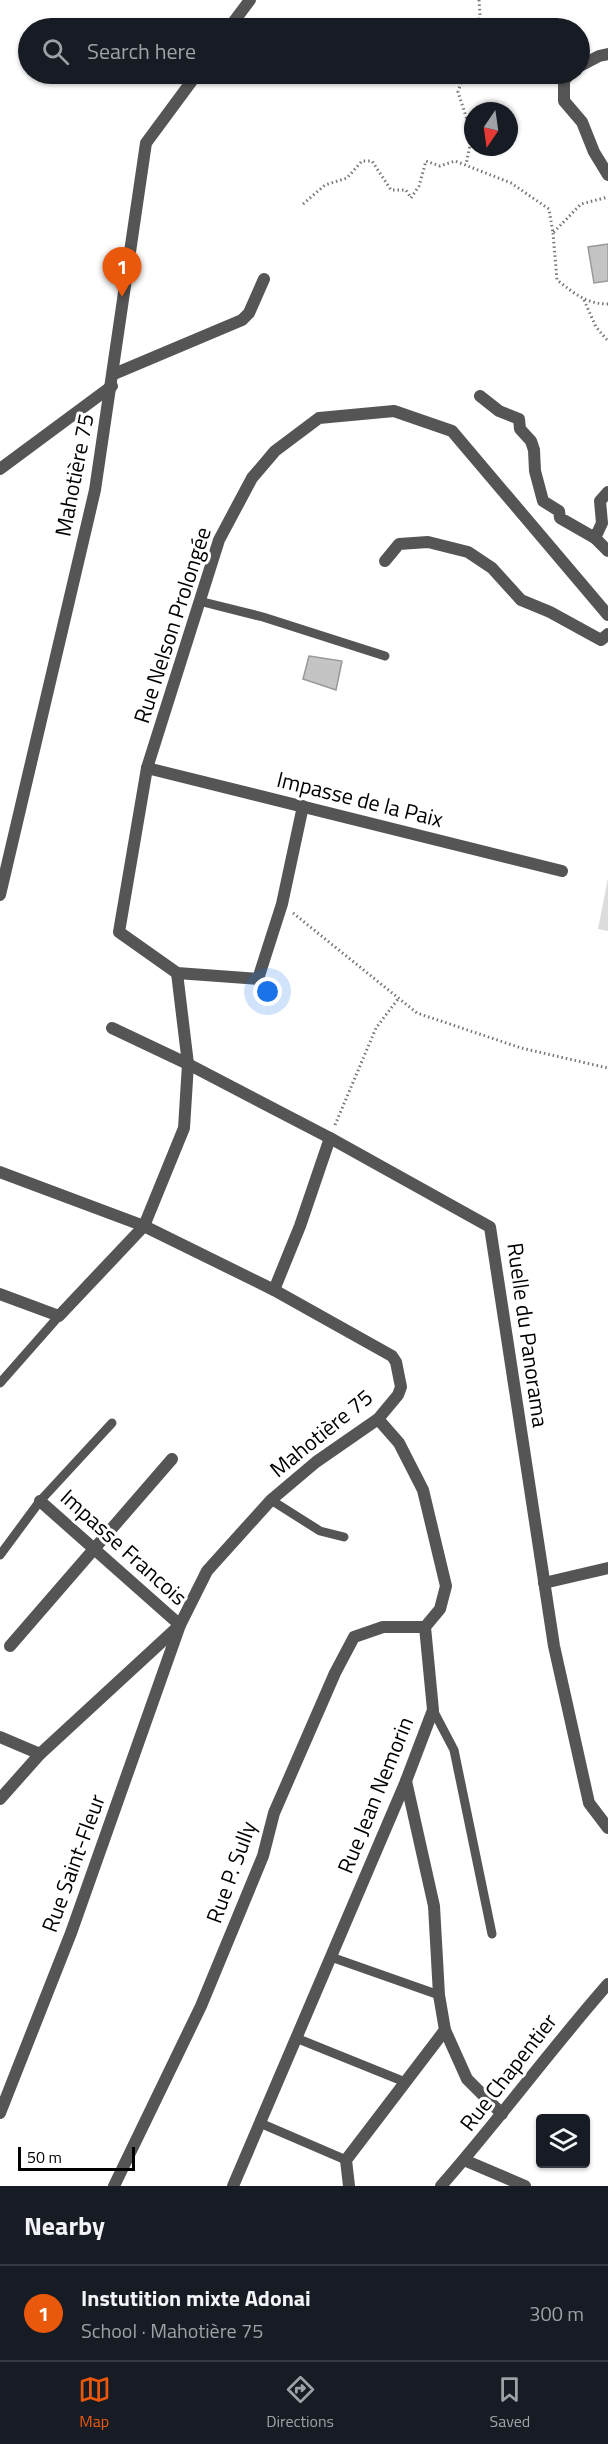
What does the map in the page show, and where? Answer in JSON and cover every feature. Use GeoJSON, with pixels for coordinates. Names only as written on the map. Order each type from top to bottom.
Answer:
{"type":"FeatureCollection","features":[{"type":"Feature","properties":{"kind":"street"},"geometry":{"type":"LineString","coordinates":[[237,18],[250,0]]}},
{"type":"Feature","properties":{"kind":"street"},"geometry":{"type":"LineString","coordinates":[[590,60],[608,54]]}},
{"type":"Feature","properties":{"kind":"street","name":"Mahotière 75"},"geometry":{"type":"LineString","coordinates":[[0,895],[95,490],[113,380],[146,143],[190,84]]}},
{"type":"Feature","properties":{"kind":"street"},"geometry":{"type":"LineString","coordinates":[[564,84],[564,101],[582,122],[594,152],[608,175]]}},
{"type":"Feature","properties":{"kind":"street"},"geometry":{"type":"LineString","coordinates":[[0,469],[113,380],[242,320],[249,313],[264,279]]}},
{"type":"Feature","properties":{"kind":"street"},"geometry":{"type":"LineString","coordinates":[[480,396],[499,411],[519,419],[520,429],[531,441],[534,450],[535,471],[543,501],[559,511],[560,518],[595,538],[608,551]]}},
{"type":"Feature","properties":{"kind":"street","name":"Rue Nelson Prolongée"},"geometry":{"type":"LineString","coordinates":[[177,974],[119,932],[147,768],[219,540],[252,478],[275,451],[319,418],[394,411],[452,431],[608,615]]}},
{"type":"Feature","properties":{"kind":"street"},"geometry":{"type":"LineString","coordinates":[[595,538],[602,523],[600,501],[608,492]]}},
{"type":"Feature","properties":{"kind":"street"},"geometry":{"type":"LineString","coordinates":[[386,561],[399,544],[428,542],[468,552],[492,568],[521,600],[550,612],[601,640],[608,634]]}},
{"type":"Feature","properties":{"kind":"street","name":"Impasse de la Paix"},"geometry":{"type":"LineString","coordinates":[[147,768],[562,871]]}},
{"type":"Feature","properties":{"kind":"street"},"geometry":{"type":"LineString","coordinates":[[0,1294],[59,1316],[144,1226],[184,1128],[188,1064],[177,974],[258,979],[282,904],[303,806]]}},
{"type":"Feature","properties":{"kind":"street","name":"Ruelle du Panorama"},"geometry":{"type":"LineString","coordinates":[[112,1028],[330,1137],[490,1227],[554,1646],[589,1803],[608,1828]]}},
{"type":"Feature","properties":{"kind":"street"},"geometry":{"type":"LineString","coordinates":[[274,1290],[300,1226],[330,1137]]}},
{"type":"Feature","properties":{"kind":"street","name":"Mahotière 75"},"geometry":{"type":"LineString","coordinates":[[0,1172],[144,1226],[274,1290],[392,1356],[396,1362],[401,1387],[398,1395],[378,1419],[316,1462],[271,1500],[207,1571],[180,1625],[40,1754],[0,1799]]}},
{"type":"Feature","properties":{"kind":"street"},"geometry":{"type":"LineString","coordinates":[[378,1419],[399,1443],[423,1490],[446,1586],[440,1609],[425,1627]]}},
{"type":"Feature","properties":{"kind":"street"},"geometry":{"type":"LineString","coordinates":[[10,1646],[171,1459]]}},
{"type":"Feature","properties":{"kind":"street","name":"Impasse Francois"},"geometry":{"type":"LineString","coordinates":[[40,1501],[180,1625]]}},
{"type":"Feature","properties":{"kind":"street"},"geometry":{"type":"LineString","coordinates":[[544,1583],[608,1568]]}},
{"type":"Feature","properties":{"kind":"street","name":"Rue Saint-Fleur"},"geometry":{"type":"LineString","coordinates":[[0,2113],[71,1933],[180,1625]]}},
{"type":"Feature","properties":{"kind":"street","name":"Rue P. Sully"},"geometry":{"type":"LineString","coordinates":[[114,2186],[201,2006],[263,1856],[274,1813],[335,1673],[354,1637],[383,1627],[425,1627]]}},
{"type":"Feature","properties":{"kind":"street","name":"Rue Jean Nemorin"},"geometry":{"type":"LineString","coordinates":[[233,2186],[406,1781],[433,1710],[425,1627]]}},
{"type":"Feature","properties":{"kind":"street"},"geometry":{"type":"LineString","coordinates":[[0,1737],[40,1754]]}},
{"type":"Feature","properties":{"kind":"street"},"geometry":{"type":"LineString","coordinates":[[406,1781],[435,1906],[439,1995],[445,2030],[467,2079],[502,2114]]}},
{"type":"Feature","properties":{"kind":"street","name":"Rue Chapentier"},"geometry":{"type":"LineString","coordinates":[[441,2186],[502,2114],[554,2045],[608,1984]]}},
{"type":"Feature","properties":{"kind":"street"},"geometry":{"type":"LineString","coordinates":[[349,2186],[346,2160],[445,2030]]}},
{"type":"Feature","properties":{"kind":"street"},"geometry":{"type":"LineString","coordinates":[[464,2160],[525,2186]]}},
{"type":"Feature","properties":{"kind":"lane"},"geometry":{"type":"LineString","coordinates":[[199,601],[263,617],[385,656]]}},
{"type":"Feature","properties":{"kind":"lane"},"geometry":{"type":"LineString","coordinates":[[0,1383],[59,1316]]}},
{"type":"Feature","properties":{"kind":"lane"},"geometry":{"type":"LineString","coordinates":[[0,1555],[40,1501],[112,1423]]}},
{"type":"Feature","properties":{"kind":"lane"},"geometry":{"type":"LineString","coordinates":[[271,1500],[320,1531],[344,1537]]}},
{"type":"Feature","properties":{"kind":"lane"},"geometry":{"type":"LineString","coordinates":[[433,1710],[454,1750],[492,1934]]}},
{"type":"Feature","properties":{"kind":"lane"},"geometry":{"type":"LineString","coordinates":[[331,1957],[439,1995]]}},
{"type":"Feature","properties":{"kind":"lane"},"geometry":{"type":"LineString","coordinates":[[296,2038],[405,2082]]}},
{"type":"Feature","properties":{"kind":"lane"},"geometry":{"type":"LineString","coordinates":[[260,2123],[346,2160]]}},
{"type":"Feature","properties":{"kind":"path"},"geometry":{"type":"LineString","coordinates":[[479,0],[479,18]]}},
{"type":"Feature","properties":{"kind":"path"},"geometry":{"type":"LineString","coordinates":[[461,84],[458,93],[472,135],[466,165]]}},
{"type":"Feature","properties":{"kind":"path"},"geometry":{"type":"LineString","coordinates":[[303,204],[325,185],[347,178],[362,161],[372,161],[391,190],[406,190],[411,198],[419,186],[426,161],[440,166],[455,161],[511,183],[549,209],[557,280],[584,300],[596,304],[608,304]]}},
{"type":"Feature","properties":{"kind":"path"},"geometry":{"type":"LineString","coordinates":[[553,233],[581,204],[608,197]]}},
{"type":"Feature","properties":{"kind":"path"},"geometry":{"type":"LineString","coordinates":[[584,300],[596,327],[608,341]]}},
{"type":"Feature","properties":{"kind":"path"},"geometry":{"type":"LineString","coordinates":[[282,904],[417,1013],[521,1048],[608,1068]]}},
{"type":"Feature","properties":{"kind":"path"},"geometry":{"type":"LineString","coordinates":[[330,1137],[376,1028],[398,999]]}},
{"type":"Feature","properties":{"kind":"shaded area"},"geometry":{"type":"Polygon","coordinates":[[[608,878],[608,931],[598,929],[608,878]]]}},
{"type":"Feature","properties":{"kind":"building"},"geometry":{"type":"Polygon","coordinates":[[[608,244],[608,281],[594,283],[588,247],[608,244]]]}},
{"type":"Feature","properties":{"kind":"building"},"geometry":{"type":"Polygon","coordinates":[[[309,656],[342,661],[336,690],[303,679],[309,656]]]}},
{"type":"Feature","properties":{"kind":"place","name":"Instutition mixte Adonai"},"geometry":{"type":"Point","coordinates":[122,297]}}]}
